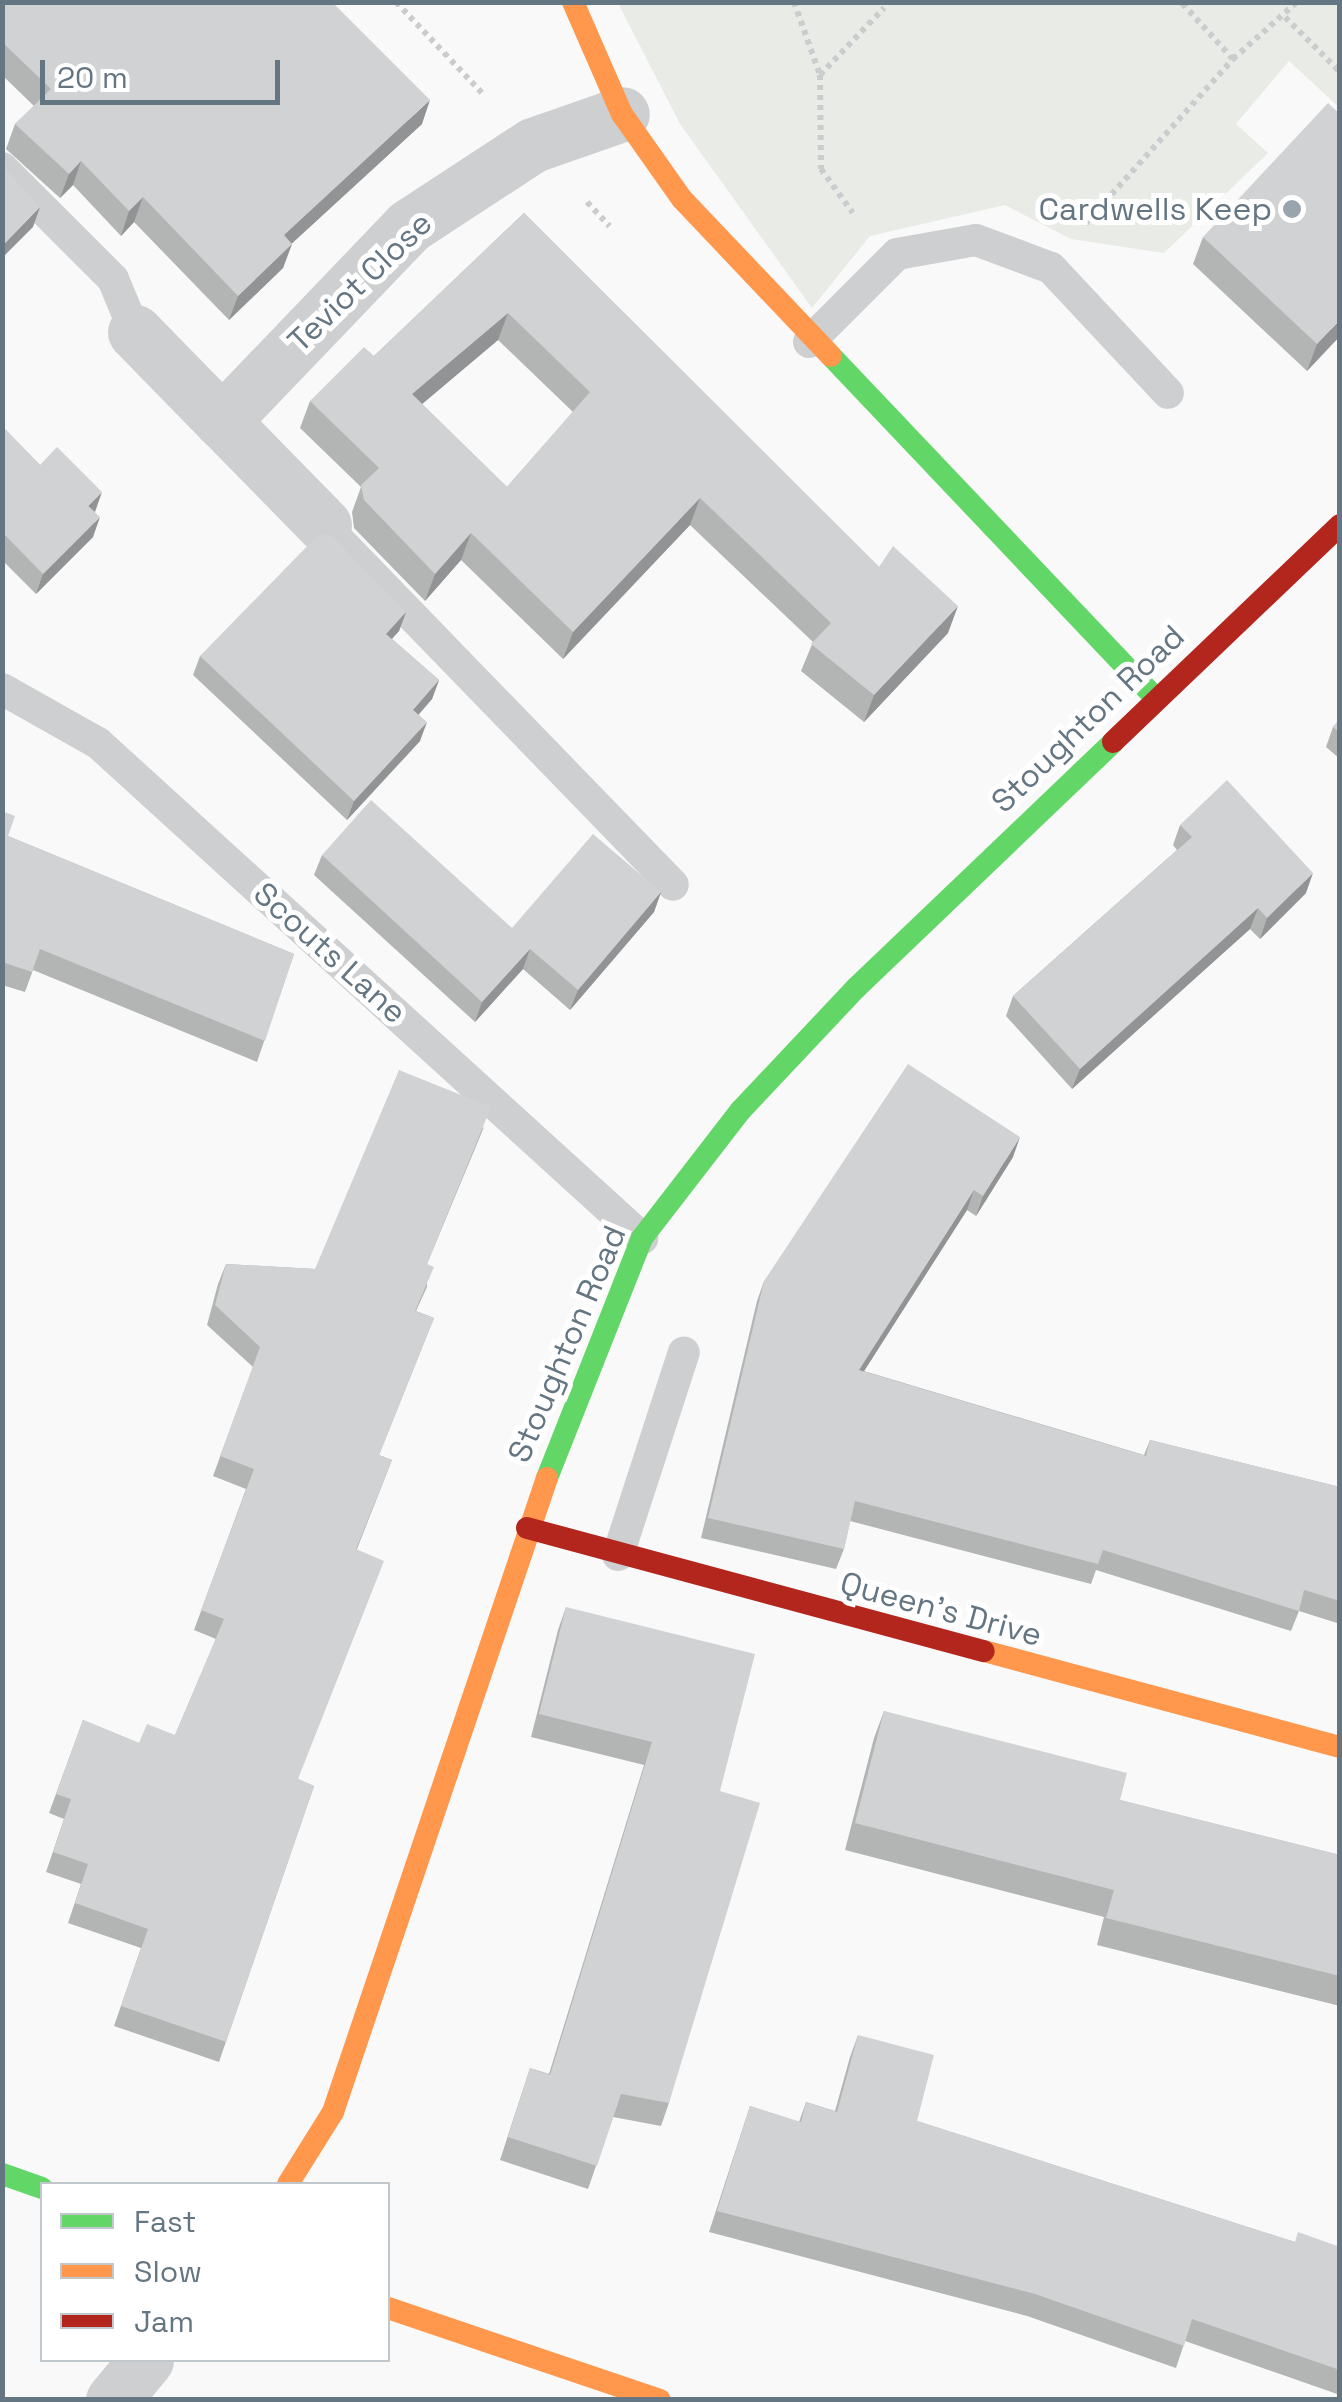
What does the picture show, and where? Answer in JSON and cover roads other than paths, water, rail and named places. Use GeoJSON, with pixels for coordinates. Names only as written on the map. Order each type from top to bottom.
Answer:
{"type":"FeatureCollection","features":[{"type":"Feature","properties":{"kind":"street"},"geometry":{"type":"LineString","coordinates":[[573,2],[622,114],[682,199],[810,342],[1156,699]]}},
{"type":"Feature","properties":{"kind":"street","name":"Teviot Close"},"geometry":{"type":"LineString","coordinates":[[222,421],[409,226],[533,146],[622,114]]}},
{"type":"Feature","properties":{"kind":"street"},"geometry":{"type":"LineString","coordinates":[[135,332],[324,525]]}},
{"type":"Feature","properties":{"kind":"street","name":"Stoughton Road"},"geometry":{"type":"LineString","coordinates":[[289,2182],[333,2112],[528,1528],[642,1238],[741,1110],[856,988],[1340,524]]}},
{"type":"Feature","properties":{"kind":"street","name":"Queen's Drive"},"geometry":{"type":"LineString","coordinates":[[528,1528],[1340,1747]]}},
{"type":"Feature","properties":{"kind":"street"},"geometry":{"type":"LineString","coordinates":[[2,2174],[40,2187]]}},
{"type":"Feature","properties":{"kind":"street"},"geometry":{"type":"LineString","coordinates":[[390,2309],[660,2400]]}},
{"type":"Feature","properties":{"kind":"street"},"geometry":{"type":"LineString","coordinates":[[114,2400],[144,2362]]}},
{"type":"Feature","properties":{"kind":"lane"},"geometry":{"type":"LineString","coordinates":[[2,168],[113,279],[135,332]]}},
{"type":"Feature","properties":{"kind":"lane"},"geometry":{"type":"LineString","coordinates":[[810,342],[898,254],[976,240],[1051,268],[1168,393]]}},
{"type":"Feature","properties":{"kind":"lane"},"geometry":{"type":"LineString","coordinates":[[324,525],[673,885]]}},
{"type":"Feature","properties":{"kind":"lane","name":"Scouts Lane"},"geometry":{"type":"LineString","coordinates":[[2,689],[98,743],[642,1238]]}},
{"type":"Feature","properties":{"kind":"lane"},"geometry":{"type":"LineString","coordinates":[[618,1555],[684,1352]]}},
{"type":"Feature","properties":{"kind":"place","name":"Cardwells Keep"},"geometry":{"type":"Point","coordinates":[1292,209]}}]}
